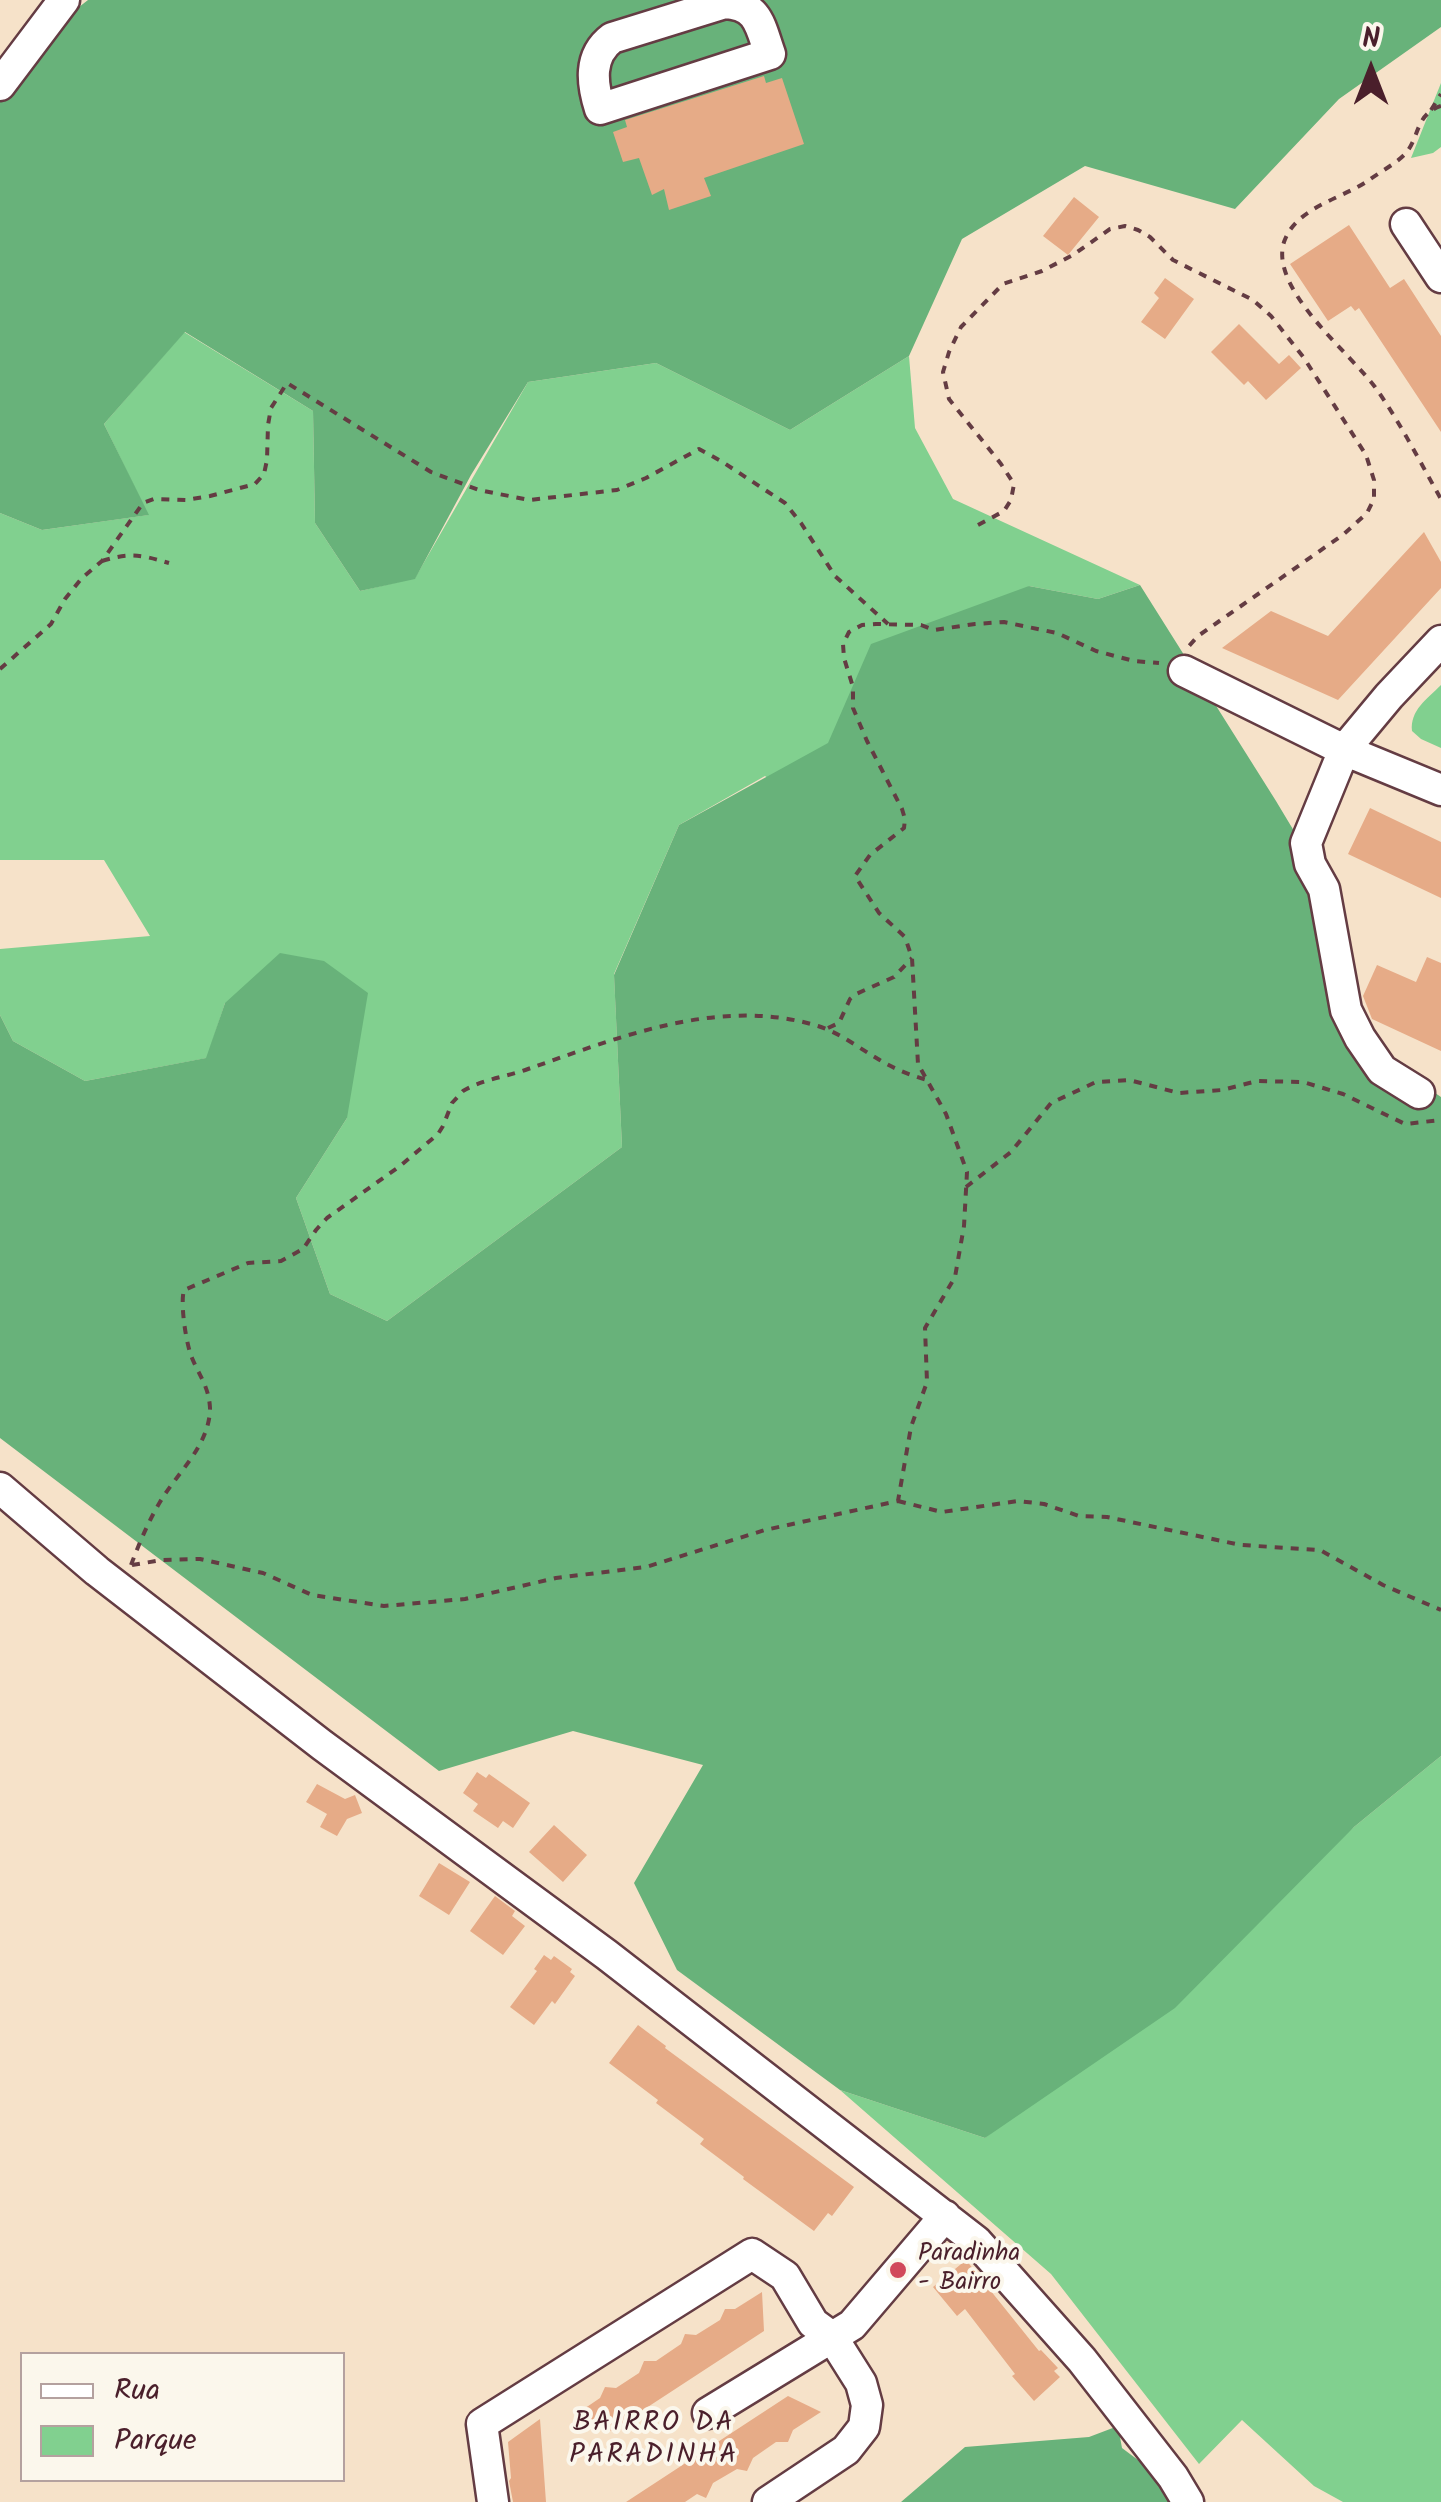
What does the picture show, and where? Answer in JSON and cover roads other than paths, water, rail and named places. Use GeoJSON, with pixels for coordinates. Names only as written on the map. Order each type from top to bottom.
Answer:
{"type":"FeatureCollection","features":[{"type":"Feature","properties":{"kind":"street"},"geometry":{"type":"LineString","coordinates":[[0,86],[64,0]]}},
{"type":"Feature","properties":{"kind":"street"},"geometry":{"type":"LineString","coordinates":[[725,2],[744,5],[756,16],[770,54],[600,109],[594,91],[594,60],[604,44],[678,8],[725,2]]}},
{"type":"Feature","properties":{"kind":"street"},"geometry":{"type":"LineString","coordinates":[[1406,224],[1441,277]]}},
{"type":"Feature","properties":{"kind":"street"},"geometry":{"type":"LineString","coordinates":[[1419,1093],[1382,1070],[1346,1010],[1324,889],[1310,864],[1306,843],[1344,750],[1388,696],[1441,641]]}},
{"type":"Feature","properties":{"kind":"street"},"geometry":{"type":"LineString","coordinates":[[1181,666],[1344,750],[1441,790]]}},
{"type":"Feature","properties":{"kind":"street"},"geometry":{"type":"LineString","coordinates":[[0,1488],[98,1571],[307,1734],[607,1955],[976,2242],[1082,2360],[1188,2502]]}},
{"type":"Feature","properties":{"kind":"street"},"geometry":{"type":"LineString","coordinates":[[708,2413],[852,2325],[945,2216]]}},
{"type":"Feature","properties":{"kind":"street"},"geometry":{"type":"LineString","coordinates":[[494,2502],[482,2424],[752,2254],[785,2276],[813,2322],[832,2336],[861,2383],[866,2405],[864,2427],[846,2450],[768,2502]]}},
{"type":"Feature","properties":{"kind":"place","name":"Paradinha - Bairro"},"geometry":{"type":"Point","coordinates":[898,2270]}},
{"type":"Feature","properties":{"kind":"district","name":"BAIRRO DA PARADINHA"},"geometry":{"type":"Point","coordinates":[654,2441]}}]}
